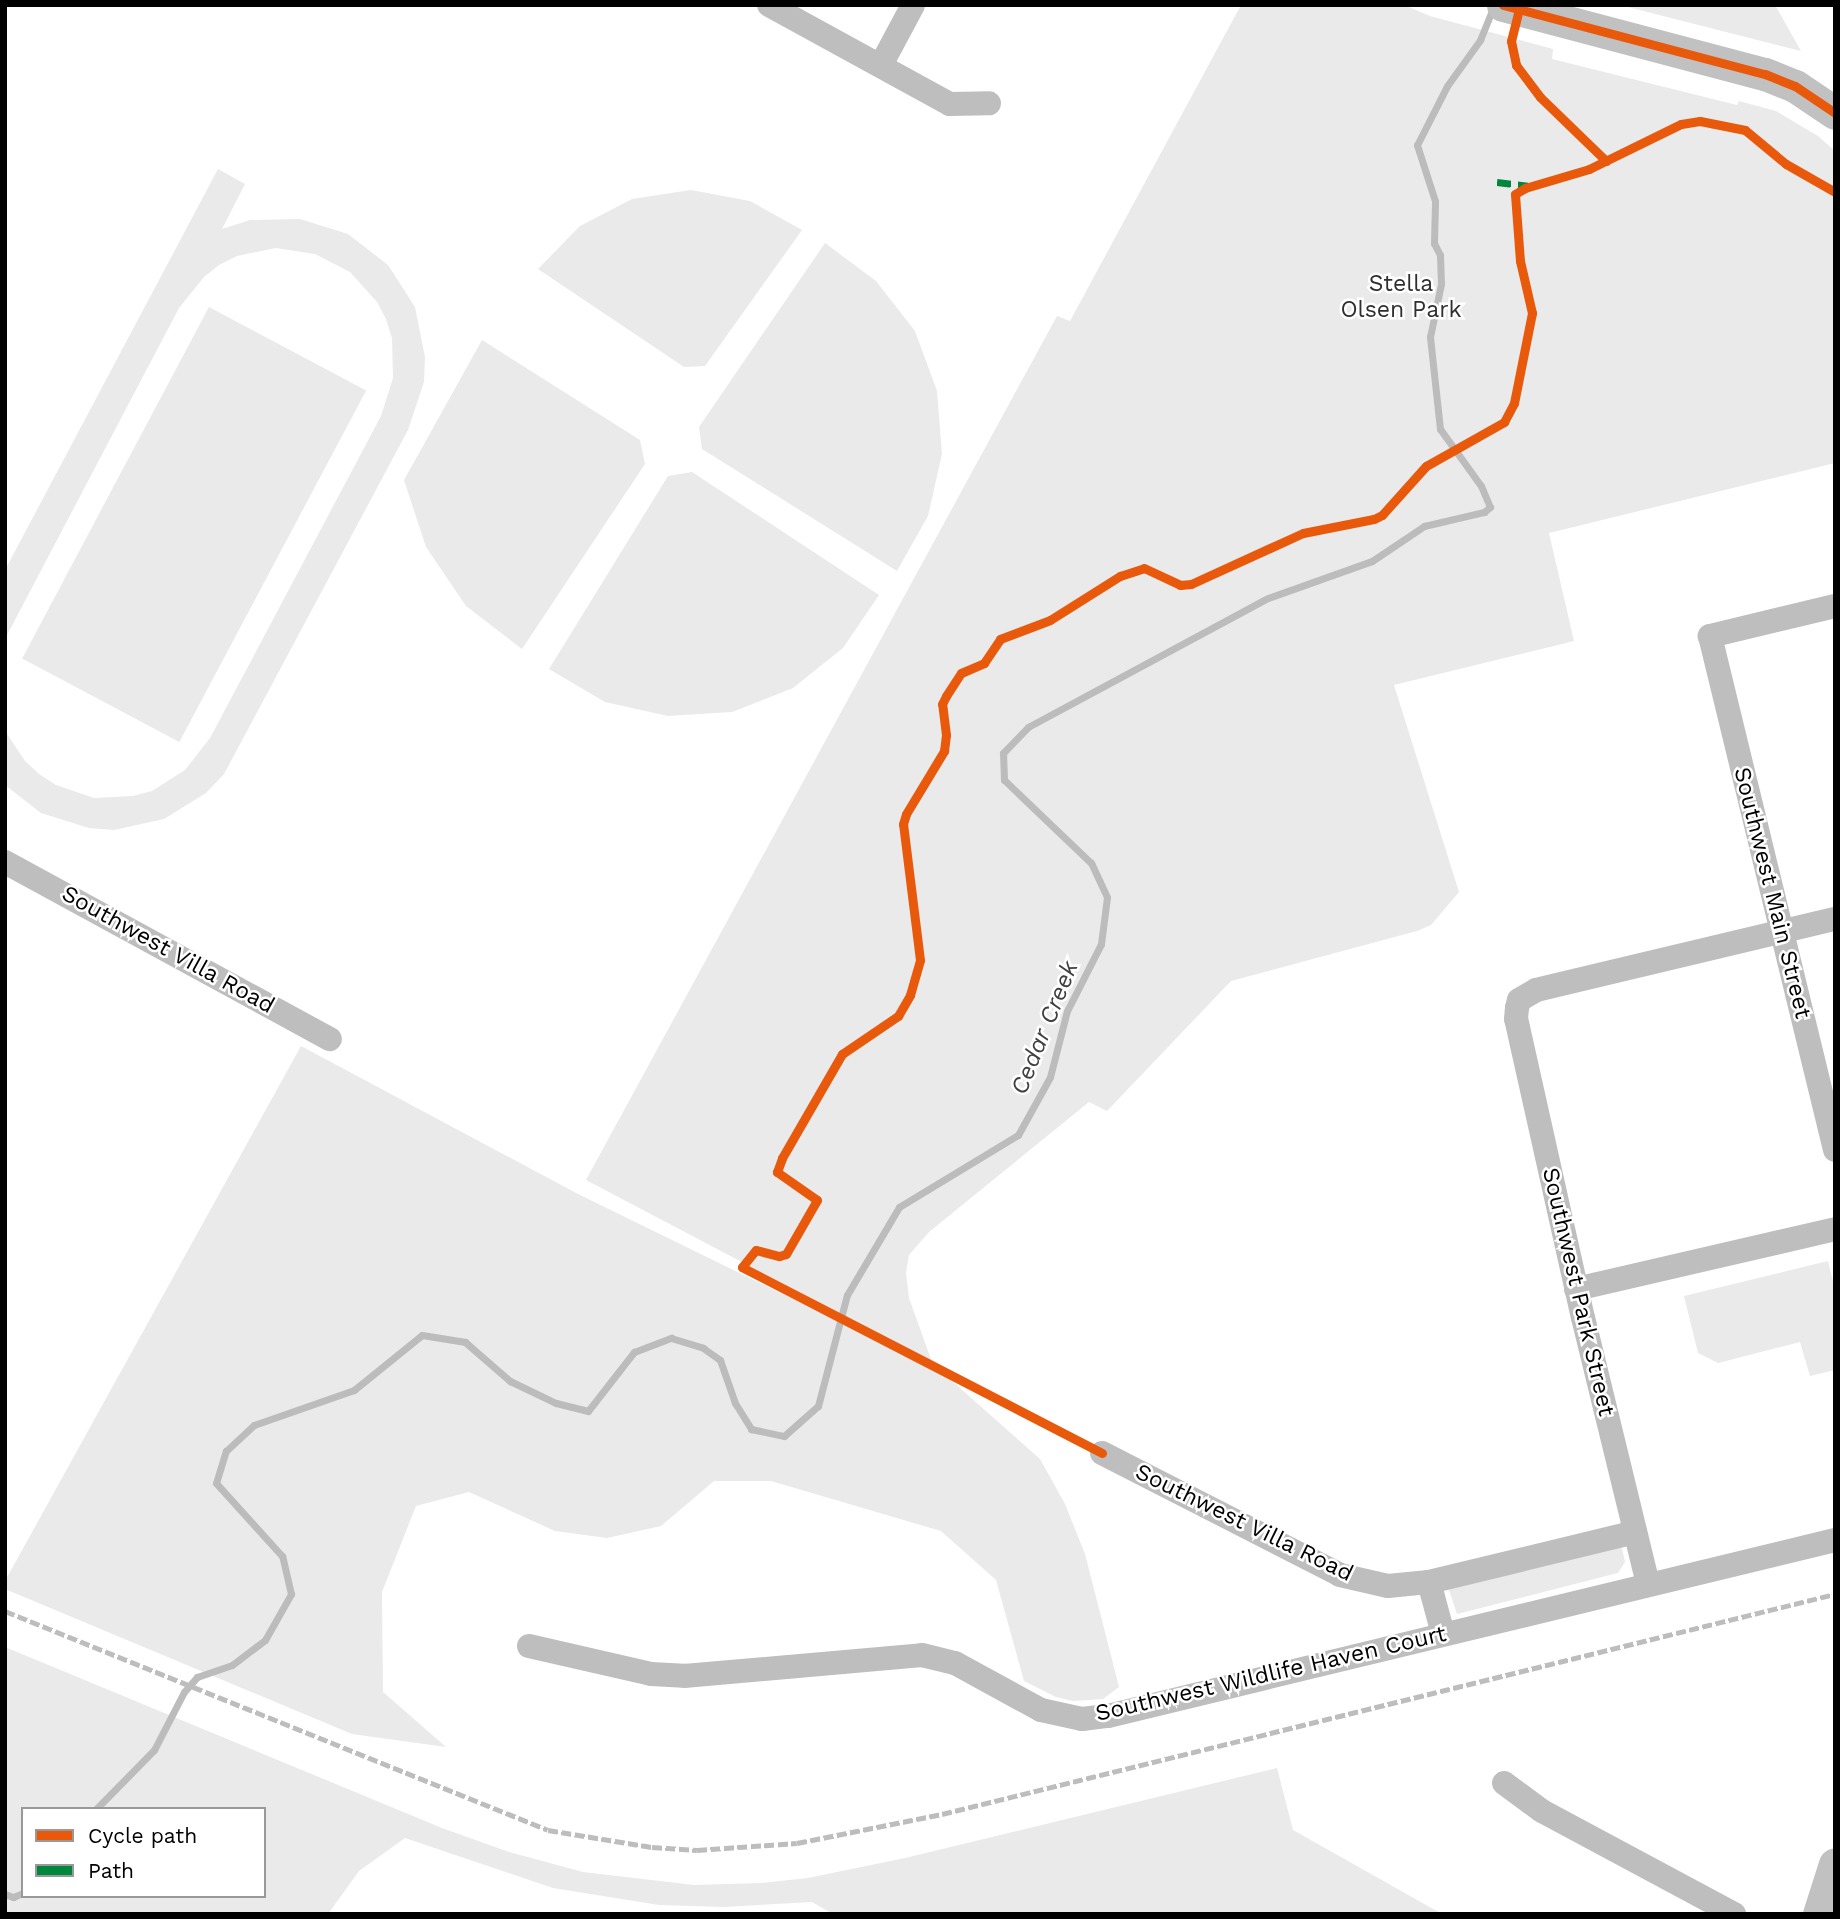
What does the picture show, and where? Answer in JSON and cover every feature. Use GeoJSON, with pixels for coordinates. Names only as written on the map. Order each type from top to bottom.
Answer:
{"type":"FeatureCollection","features":[{"type":"Feature","properties":{"kind":"main road"},"geometry":{"type":"LineString","coordinates":[[1503,5],[1765,74],[1795,86],[1835,113]]}},
{"type":"Feature","properties":{"kind":"main road"},"geometry":{"type":"LineString","coordinates":[[1819,1914],[1835,1864]]}},
{"type":"Feature","properties":{"kind":"street"},"geometry":{"type":"LineString","coordinates":[[769,5],[950,104],[989,103]]}},
{"type":"Feature","properties":{"kind":"street"},"geometry":{"type":"LineString","coordinates":[[881,65],[913,5]]}},
{"type":"Feature","properties":{"kind":"street","name":"Southwest Main Street"},"geometry":{"type":"LineString","coordinates":[[1835,606],[1710,636],[1835,1150]]}},
{"type":"Feature","properties":{"kind":"street","name":"Southwest Villa Road"},"geometry":{"type":"LineString","coordinates":[[5,862],[330,1039]]}},
{"type":"Feature","properties":{"kind":"street"},"geometry":{"type":"LineString","coordinates":[[1781,932],[1835,919]]}},
{"type":"Feature","properties":{"kind":"street","name":"Southwest Park Street"},"geometry":{"type":"LineString","coordinates":[[1648,1584],[1576,1289],[1517,1019],[1519,1000],[1536,990],[1781,932]]}},
{"type":"Feature","properties":{"kind":"street"},"geometry":{"type":"LineString","coordinates":[[1576,1289],[1835,1229]]}},
{"type":"Feature","properties":{"kind":"street","name":"Southwest Villa Road"},"geometry":{"type":"LineString","coordinates":[[1102,1453],[1349,1578],[1388,1586],[1430,1582],[1635,1532]]}},
{"type":"Feature","properties":{"kind":"street","name":"Southwest Wildlife Haven Court"},"geometry":{"type":"LineString","coordinates":[[529,1646],[651,1674],[684,1676],[922,1655],[955,1663],[1041,1710],[1082,1719],[1108,1716],[1835,1540]]}},
{"type":"Feature","properties":{"kind":"street"},"geometry":{"type":"LineString","coordinates":[[1430,1582],[1443,1634]]}},
{"type":"Feature","properties":{"kind":"street"},"geometry":{"type":"LineString","coordinates":[[1504,1783],[1542,1811],[1734,1914]]}},
{"type":"Feature","properties":{"kind":"green space","name":"Stella Olsen Park"},"geometry":{"type":"Polygon","coordinates":[[[1241,5],[1404,5],[1430,16],[1553,49],[1552,59],[1737,105],[1739,101],[1776,111],[1818,136],[1835,151],[1835,463],[1549,533],[1574,641],[1394,685],[1459,892],[1431,925],[1417,931],[1231,981],[1107,1111],[1089,1102],[929,1232],[909,1255],[906,1273],[909,1298],[932,1362],[586,1180],[1057,316],[1070,321],[1241,5]]]}},
{"type":"Feature","properties":{"kind":"green space"},"geometry":{"type":"Polygon","coordinates":[[[1620,5],[1775,5],[1801,51],[1620,5]]]}},
{"type":"Feature","properties":{"kind":"green space"},"geometry":{"type":"Polygon","coordinates":[[[218,169],[245,184],[222,229],[250,220],[300,219],[348,234],[388,265],[415,307],[425,357],[424,382],[408,430],[224,774],[206,793],[164,819],[114,830],[89,828],[41,813],[5,785],[5,731],[25,761],[39,774],[56,785],[94,798],[133,796],[152,791],[185,770],[210,738],[381,416],[393,378],[392,338],[386,319],[377,302],[350,272],[315,254],[276,248],[237,256],[219,265],[204,277],[179,308],[5,639],[5,570],[218,169]]]}},
{"type":"Feature","properties":{"kind":"green space"},"geometry":{"type":"Polygon","coordinates":[[[691,190],[750,201],[802,230],[705,366],[684,367],[538,269],[580,226],[632,199],[691,190]]]}},
{"type":"Feature","properties":{"kind":"green space"},"geometry":{"type":"Polygon","coordinates":[[[825,243],[876,281],[915,331],[937,391],[942,454],[928,516],[897,571],[702,449],[699,427],[825,243]]]}},
{"type":"Feature","properties":{"kind":"green space"},"geometry":{"type":"Polygon","coordinates":[[[209,307],[366,391],[179,742],[22,658],[209,307]]]}},
{"type":"Feature","properties":{"kind":"green space"},"geometry":{"type":"Polygon","coordinates":[[[482,340],[640,440],[645,464],[522,649],[466,606],[426,547],[404,480],[482,340]]]}},
{"type":"Feature","properties":{"kind":"green space"},"geometry":{"type":"Polygon","coordinates":[[[692,472],[879,595],[843,648],[793,688],[732,712],[668,716],[605,702],[549,669],[668,476],[692,472]]]}},
{"type":"Feature","properties":{"kind":"green space"},"geometry":{"type":"Polygon","coordinates":[[[301,1046],[578,1194],[942,1372],[1040,1459],[1065,1504],[1085,1554],[1119,1687],[1103,1699],[1073,1701],[1056,1697],[1024,1681],[996,1580],[941,1531],[771,1481],[714,1481],[661,1526],[607,1538],[555,1531],[469,1492],[416,1506],[382,1592],[383,1692],[446,1747],[352,1734],[5,1589],[5,1581],[301,1046]]]}},
{"type":"Feature","properties":{"kind":"green space"},"geometry":{"type":"Polygon","coordinates":[[[1828,1261],[1835,1290],[1835,1370],[1810,1376],[1800,1342],[1718,1363],[1698,1353],[1684,1296],[1828,1261]]]}},
{"type":"Feature","properties":{"kind":"green space"},"geometry":{"type":"Polygon","coordinates":[[[1616,1545],[1622,1548],[1625,1562],[1618,1573],[1457,1614],[1447,1584],[1616,1545]]]}},
{"type":"Feature","properties":{"kind":"green space"},"geometry":{"type":"Polygon","coordinates":[[[5,1647],[442,1828],[509,1852],[583,1872],[694,1885],[761,1883],[808,1878],[905,1858],[1277,1768],[1293,1830],[1442,1914],[833,1914],[812,1902],[724,1907],[659,1905],[553,1888],[405,1838],[359,1871],[328,1914],[5,1914],[5,1647]]]}},
{"type":"Feature","properties":{"kind":"waterway","name":"Cedar Creek"},"geometry":{"type":"LineString","coordinates":[[98,1807],[154,1750],[184,1692],[197,1677],[232,1665],[265,1640],[291,1594],[282,1556],[216,1483],[226,1451],[254,1425],[354,1390],[422,1335],[465,1342],[510,1381],[556,1403],[588,1411],[634,1352],[671,1338],[703,1348],[720,1360],[735,1403],[751,1429],[784,1436],[818,1406],[847,1295],[899,1207],[1018,1135],[1050,1077],[1067,1011],[1101,944],[1107,897],[1091,863],[1004,780],[1003,753],[1028,727],[1268,598],[1372,561],[1424,526],[1484,512],[1490,507],[1481,486],[1440,429],[1430,337],[1441,284],[1440,255],[1434,243],[1435,201],[1417,145],[1447,86],[1480,40],[1494,6]]}},
{"type":"Feature","properties":{"kind":"waterway","name":"Cedar Creek"},"geometry":{"type":"LineString","coordinates":[[5,1894],[13,1897],[21,1894]]}},
{"type":"Feature","properties":{"kind":"railway"},"geometry":{"type":"LineString","coordinates":[[5,1611],[548,1830],[652,1847],[697,1850],[797,1843],[942,1814],[1835,1594]]}},
{"type":"Feature","properties":{"kind":"marked path"},"geometry":{"type":"LineString","coordinates":[[1497,182],[1528,186]]}},
{"type":"Feature","properties":{"kind":"cycle path"},"geometry":{"type":"LineString","coordinates":[[1503,5],[1765,74],[1795,86],[1835,113]]}},
{"type":"Feature","properties":{"kind":"cycle path"},"geometry":{"type":"LineString","coordinates":[[1520,5],[1511,41],[1516,65],[1540,97],[1606,161]]}},
{"type":"Feature","properties":{"kind":"cycle path"},"geometry":{"type":"LineString","coordinates":[[1102,1453],[742,1267],[756,1250],[779,1256],[786,1254],[817,1200],[777,1172],[782,1158],[842,1054],[898,1016],[910,995],[920,960],[903,824],[906,814],[944,751],[946,735],[942,704],[946,696],[961,673],[984,663],[1000,639],[1050,620],[1120,576],[1144,568],[1180,585],[1191,584],[1303,533],[1374,519],[1382,515],[1426,466],[1504,422],[1514,403],[1532,313],[1520,261],[1515,194],[1525,188],[1589,169],[1681,124],[1700,121],[1745,130],[1786,164],[1835,192]]}}]}
